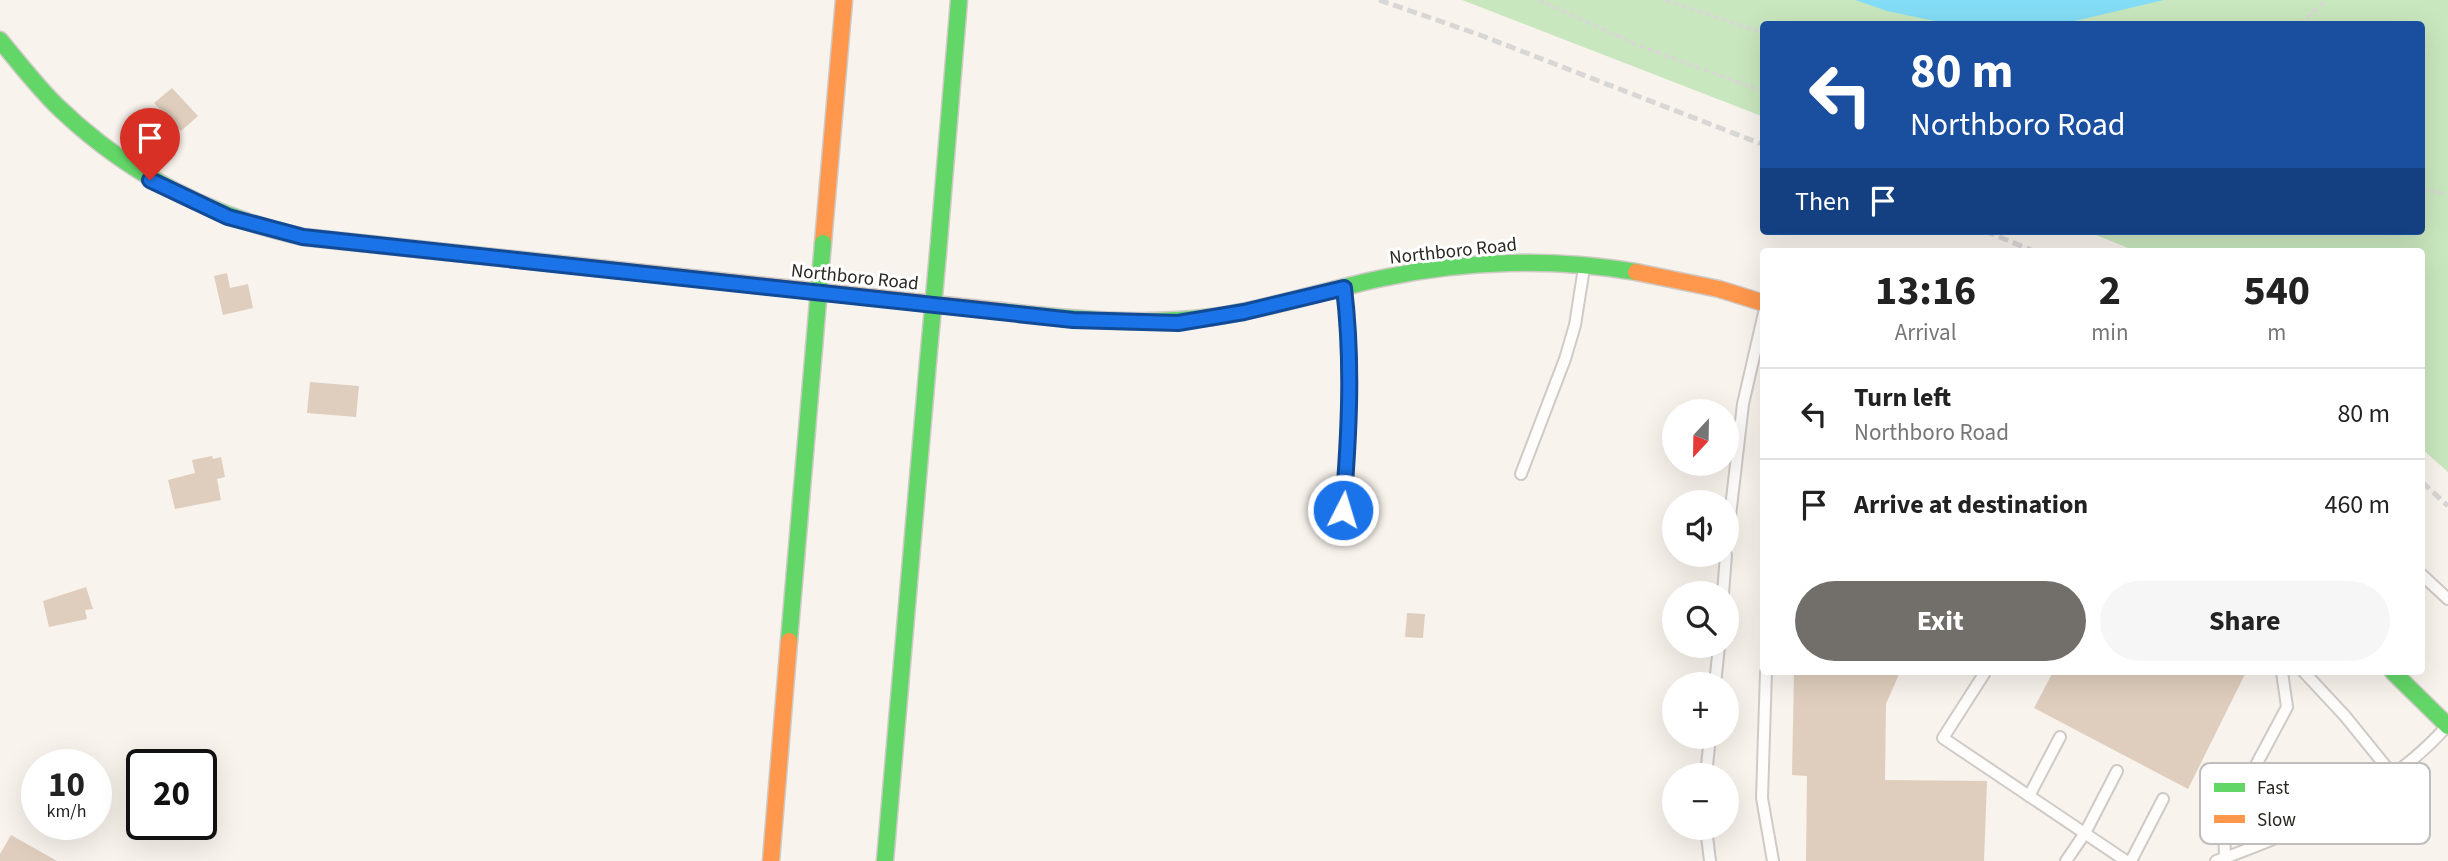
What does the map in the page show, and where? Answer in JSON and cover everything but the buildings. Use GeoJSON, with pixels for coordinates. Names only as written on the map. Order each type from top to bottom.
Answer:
{"type":"FeatureCollection","features":[{"type":"Feature","properties":{"kind":"main road"},"geometry":{"type":"LineString","coordinates":[[771,861],[844,0]]}},
{"type":"Feature","properties":{"kind":"main road"},"geometry":{"type":"LineString","coordinates":[[885,861],[893,738],[959,0]]}},
{"type":"Feature","properties":{"kind":"main road","name":"Northboro Road"},"geometry":{"type":"LineString","coordinates":[[0,40],[56,105],[139,173],[200,206],[277,232],[376,246],[1100,322],[1178,323],[1390,276],[1462,267],[1532,264],[1585,265],[1675,277],[1760,302]]}},
{"type":"Feature","properties":{"kind":"main road"},"geometry":{"type":"LineString","coordinates":[[2396,675],[2445,718]]}},
{"type":"Feature","properties":{"kind":"main road"},"geometry":{"type":"LineString","coordinates":[[892,861],[893,738]]}},
{"type":"Feature","properties":{"kind":"lane"},"geometry":{"type":"LineString","coordinates":[[1521,474],[1575,325],[1585,265]]}},
{"type":"Feature","properties":{"kind":"lane"},"geometry":{"type":"LineString","coordinates":[[1343,510],[1350,381],[1349,326],[1344,288]]}},
{"type":"Feature","properties":{"kind":"lane"},"geometry":{"type":"LineString","coordinates":[[1733,490],[1743,404],[1760,330]]}},
{"type":"Feature","properties":{"kind":"lane"},"geometry":{"type":"LineString","coordinates":[[2425,578],[2448,599]]}},
{"type":"Feature","properties":{"kind":"lane"},"geometry":{"type":"LineString","coordinates":[[1766,675],[1762,798],[1773,861]]}},
{"type":"Feature","properties":{"kind":"lane"},"geometry":{"type":"LineString","coordinates":[[1983,675],[1943,738],[2129,861],[2163,799]]}},
{"type":"Feature","properties":{"kind":"lane"},"geometry":{"type":"LineString","coordinates":[[2257,763],[2287,707],[2282,675]]}},
{"type":"Feature","properties":{"kind":"lane"},"geometry":{"type":"LineString","coordinates":[[2307,675],[2383,763]]}},
{"type":"Feature","properties":{"kind":"lane"},"geometry":{"type":"LineString","coordinates":[[2406,763],[2433,741],[2445,718]]}},
{"type":"Feature","properties":{"kind":"lane"},"geometry":{"type":"LineString","coordinates":[[2029,796],[2060,737]]}},
{"type":"Feature","properties":{"kind":"lane"},"geometry":{"type":"LineString","coordinates":[[2066,861],[2085,833],[2117,771]]}},
{"type":"Feature","properties":{"kind":"lane"},"geometry":{"type":"LineString","coordinates":[[1707,840],[1710,861]]}},
{"type":"Feature","properties":{"kind":"lane"},"geometry":{"type":"LineString","coordinates":[[2220,860],[2262,844]]}},
{"type":"Feature","properties":{"kind":"path"},"geometry":{"type":"LineString","coordinates":[[1539,0],[1637,45],[1760,91]]}},
{"type":"Feature","properties":{"kind":"path"},"geometry":{"type":"LineString","coordinates":[[1665,0],[1760,32]]}},
{"type":"Feature","properties":{"kind":"path"},"geometry":{"type":"LineString","coordinates":[[2304,21],[2326,0]]}},
{"type":"Feature","properties":{"kind":"path"},"geometry":{"type":"LineString","coordinates":[[2425,190],[2448,194]]}},
{"type":"Feature","properties":{"kind":"green space"},"geometry":{"type":"Polygon","coordinates":[[[1462,0],[2448,0],[2448,472],[2425,452],[2425,248],[2128,248],[2096,235],[2425,235],[2425,21],[1760,21],[1760,115],[1462,0]]]}},
{"type":"Feature","properties":{"kind":"water"},"geometry":{"type":"Polygon","coordinates":[[[1855,0],[2164,0],[2075,21],[1935,21],[1887,11],[1855,0]]]}},
{"type":"Feature","properties":{"kind":"railway"},"geometry":{"type":"LineString","coordinates":[[1379,0],[1480,35],[1760,143]]}},
{"type":"Feature","properties":{"kind":"railway"},"geometry":{"type":"LineString","coordinates":[[1995,235],[2026,248]]}},
{"type":"Feature","properties":{"kind":"railway"},"geometry":{"type":"LineString","coordinates":[[2425,485],[2448,506]]}},
{"type":"Feature","properties":{"kind":"traffic: fast"},"geometry":{"type":"LineString","coordinates":[[938,253],[959,0]]}},
{"type":"Feature","properties":{"kind":"traffic: fast"},"geometry":{"type":"LineString","coordinates":[[0,40],[56,105],[111,151],[170,189],[234,217],[303,237],[560,264]]}},
{"type":"Feature","properties":{"kind":"traffic: fast"},"geometry":{"type":"LineString","coordinates":[[814,348],[823,243]]}},
{"type":"Feature","properties":{"kind":"traffic: fast"},"geometry":{"type":"LineString","coordinates":[[928,362],[938,253]]}},
{"type":"Feature","properties":{"kind":"traffic: fast"},"geometry":{"type":"LineString","coordinates":[[1000,311],[1106,320],[1185,320],[1234,314],[1383,278],[1446,267],[1542,263],[1636,272]]}},
{"type":"Feature","properties":{"kind":"traffic: fast"},"geometry":{"type":"LineString","coordinates":[[789,641],[814,348]]}},
{"type":"Feature","properties":{"kind":"traffic: fast"},"geometry":{"type":"LineString","coordinates":[[885,861],[928,362]]}},
{"type":"Feature","properties":{"kind":"traffic: fast"},"geometry":{"type":"LineString","coordinates":[[2396,675],[2448,726]]}},
{"type":"Feature","properties":{"kind":"traffic: slow"},"geometry":{"type":"LineString","coordinates":[[823,243],[844,0]]}},
{"type":"Feature","properties":{"kind":"traffic: slow"},"geometry":{"type":"LineString","coordinates":[[560,264],[1000,311]]}},
{"type":"Feature","properties":{"kind":"traffic: slow"},"geometry":{"type":"LineString","coordinates":[[1636,272],[1719,289],[1760,302]]}},
{"type":"Feature","properties":{"kind":"traffic: slow"},"geometry":{"type":"LineString","coordinates":[[771,861],[789,641]]}},
{"type":"Feature","properties":{"kind":"route"},"geometry":{"type":"LineString","coordinates":[[150,180],[228,217],[303,237],[1073,320],[1178,323],[1244,312],[1344,288],[1349,326],[1350,381],[1343,510]]}}]}
